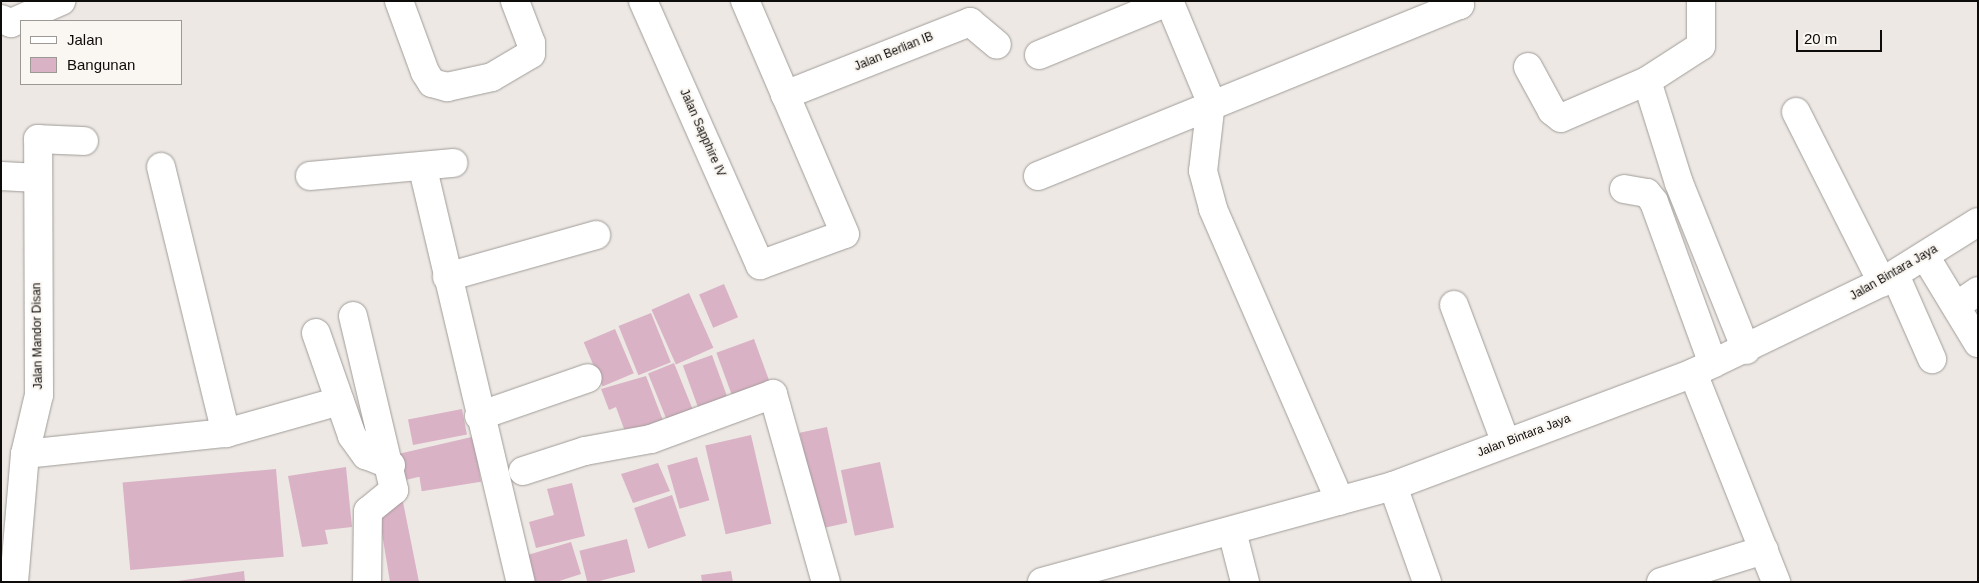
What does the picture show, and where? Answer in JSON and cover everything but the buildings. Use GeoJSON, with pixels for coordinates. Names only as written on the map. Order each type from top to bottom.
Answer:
{"type":"FeatureCollection","features":[{"type":"Feature","properties":{"kind":"street"},"geometry":{"type":"LineString","coordinates":[[1,19],[11,22],[61,1]]}},
{"type":"Feature","properties":{"kind":"street"},"geometry":{"type":"LineString","coordinates":[[399,1],[425,72],[432,83],[447,87],[492,77],[531,54],[531,43],[515,1]]}},
{"type":"Feature","properties":{"kind":"street","name":"Jalan Sapphire IV"},"geometry":{"type":"LineString","coordinates":[[643,1],[760,265],[845,234],[785,95]]}},
{"type":"Feature","properties":{"kind":"street"},"geometry":{"type":"LineString","coordinates":[[745,1],[785,95]]}},
{"type":"Feature","properties":{"kind":"street"},"geometry":{"type":"LineString","coordinates":[[1039,55],[1169,1],[1211,102],[1203,171],[1213,209],[1340,501]]}},
{"type":"Feature","properties":{"kind":"street"},"geometry":{"type":"LineString","coordinates":[[1038,176],[1211,102],[1460,5],[1458,1]]}},
{"type":"Feature","properties":{"kind":"street"},"geometry":{"type":"LineString","coordinates":[[1528,67],[1552,111],[1562,118],[1646,81],[1701,46],[1701,1]]}},
{"type":"Feature","properties":{"kind":"street","name":"Jalan Berlian IB"},"geometry":{"type":"LineString","coordinates":[[785,95],[970,22],[997,45]]}},
{"type":"Feature","properties":{"kind":"street"},"geometry":{"type":"LineString","coordinates":[[1646,81],[1679,183],[1746,350]]}},
{"type":"Feature","properties":{"kind":"street"},"geometry":{"type":"LineString","coordinates":[[1796,112],[1932,359]]}},
{"type":"Feature","properties":{"kind":"street","name":"Jalan Mandor Disan"},"geometry":{"type":"LineString","coordinates":[[14,582],[25,454],[39,395],[38,138],[84,141]]}},
{"type":"Feature","properties":{"kind":"street"},"geometry":{"type":"LineString","coordinates":[[310,176],[422,169],[453,163]]}},
{"type":"Feature","properties":{"kind":"street"},"geometry":{"type":"LineString","coordinates":[[161,167],[226,432]]}},
{"type":"Feature","properties":{"kind":"street"},"geometry":{"type":"LineString","coordinates":[[422,169],[479,416],[520,582]]}},
{"type":"Feature","properties":{"kind":"street"},"geometry":{"type":"LineString","coordinates":[[1,176],[38,178]]}},
{"type":"Feature","properties":{"kind":"street"},"geometry":{"type":"LineString","coordinates":[[1624,189],[1648,193],[1654,202],[1703,368],[1776,582]]}},
{"type":"Feature","properties":{"kind":"street","name":"Jalan Bintara Jaya"},"geometry":{"type":"LineString","coordinates":[[1042,582],[1393,486],[1703,368],[1746,350],[1889,278],[1978,222]]}},
{"type":"Feature","properties":{"kind":"street"},"geometry":{"type":"LineString","coordinates":[[447,277],[596,235]]}},
{"type":"Feature","properties":{"kind":"street"},"geometry":{"type":"LineString","coordinates":[[1924,256],[1967,299],[1978,343]]}},
{"type":"Feature","properties":{"kind":"street"},"geometry":{"type":"LineString","coordinates":[[1454,305],[1506,443]]}},
{"type":"Feature","properties":{"kind":"street"},"geometry":{"type":"LineString","coordinates":[[353,316],[391,465],[394,490],[368,511],[367,582]]}},
{"type":"Feature","properties":{"kind":"street"},"geometry":{"type":"LineString","coordinates":[[316,333],[352,436],[366,455],[391,465]]}},
{"type":"Feature","properties":{"kind":"street"},"geometry":{"type":"LineString","coordinates":[[479,416],[588,378]]}},
{"type":"Feature","properties":{"kind":"street"},"geometry":{"type":"LineString","coordinates":[[523,471],[585,451],[651,439],[773,394],[826,582]]}},
{"type":"Feature","properties":{"kind":"street"},"geometry":{"type":"LineString","coordinates":[[25,454],[226,432],[340,401]]}},
{"type":"Feature","properties":{"kind":"street"},"geometry":{"type":"LineString","coordinates":[[1393,486],[1427,582]]}},
{"type":"Feature","properties":{"kind":"street"},"geometry":{"type":"LineString","coordinates":[[1232,531],[1245,582]]}},
{"type":"Feature","properties":{"kind":"street"},"geometry":{"type":"LineString","coordinates":[[1662,582],[1764,550]]}}]}
